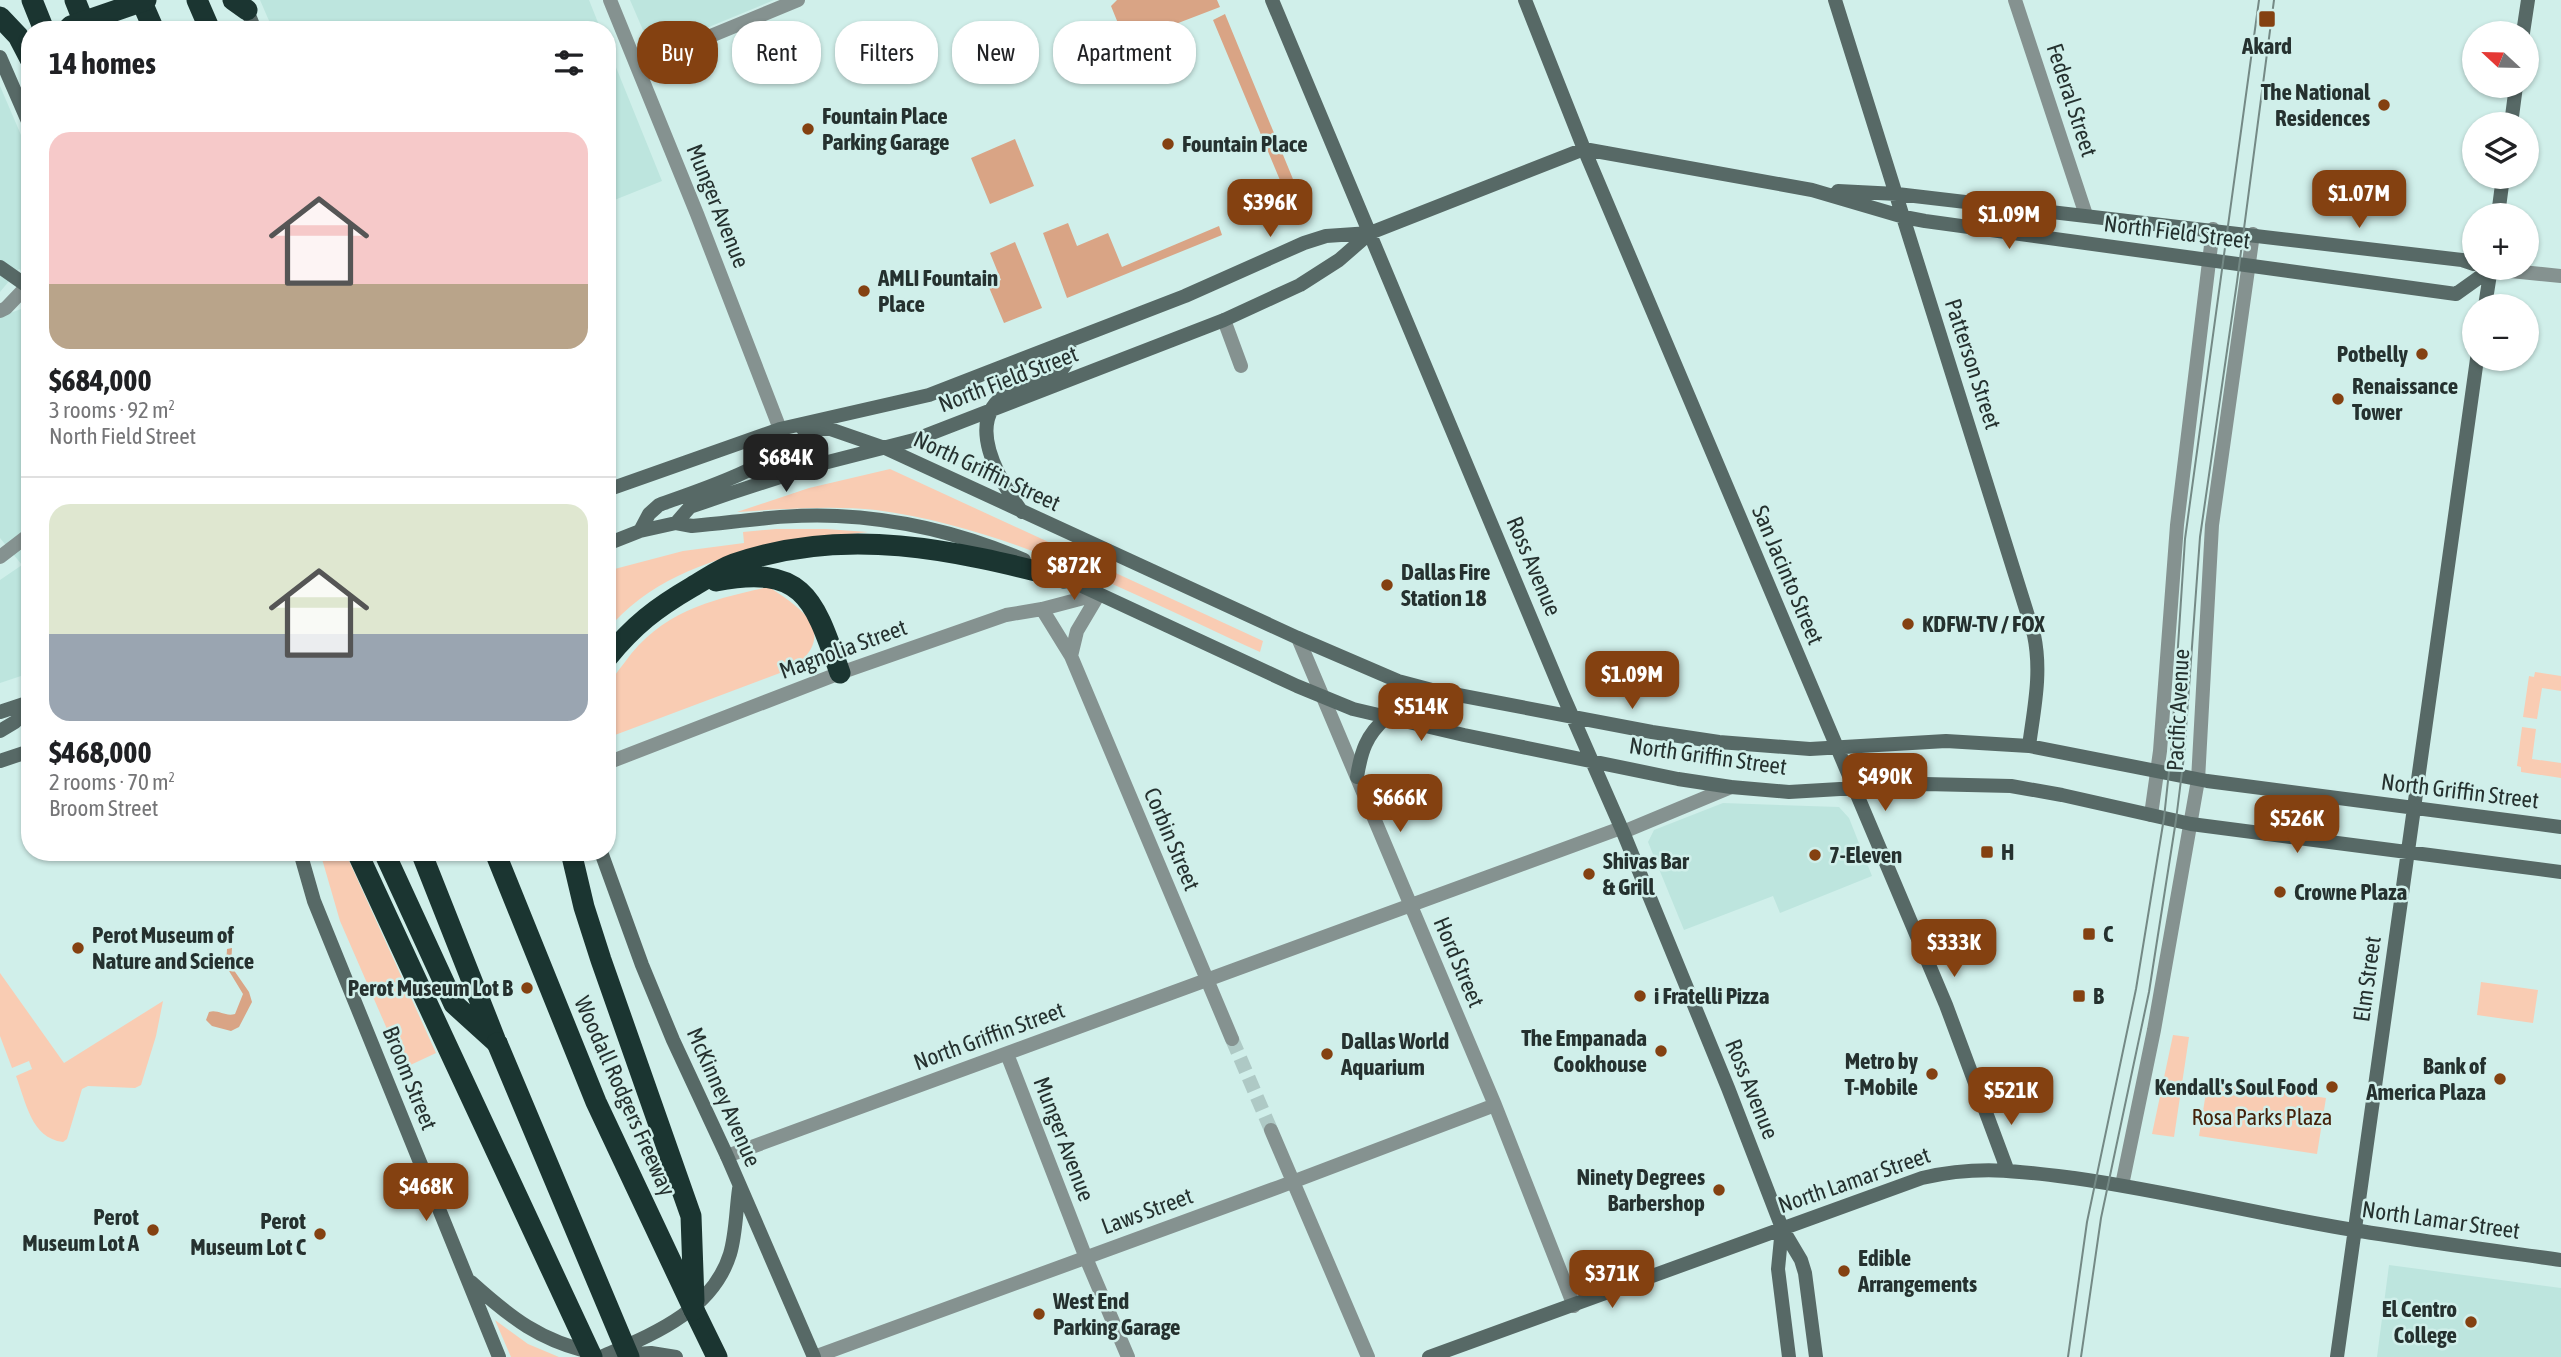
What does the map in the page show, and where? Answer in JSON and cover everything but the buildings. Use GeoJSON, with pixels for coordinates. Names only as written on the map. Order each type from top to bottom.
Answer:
{"type":"FeatureCollection","features":[{"type":"Feature","properties":{"kind":"highway"},"geometry":{"type":"LineString","coordinates":[[32,0],[40,21]]}},
{"type":"Feature","properties":{"kind":"highway"},"geometry":{"type":"LineString","coordinates":[[75,0],[83,21]]}},
{"type":"Feature","properties":{"kind":"highway"},"geometry":{"type":"LineString","coordinates":[[85,21],[144,0],[151,21]]}},
{"type":"Feature","properties":{"kind":"highway"},"geometry":{"type":"LineString","coordinates":[[197,0],[206,21]]}},
{"type":"Feature","properties":{"kind":"highway"},"geometry":{"type":"LineString","coordinates":[[0,18],[21,42]]}},
{"type":"Feature","properties":{"kind":"highway"},"geometry":{"type":"LineString","coordinates":[[616,648],[645,617],[732,564],[792,548],[882,543],[938,549],[1064,578]]}},
{"type":"Feature","properties":{"kind":"highway"},"geometry":{"type":"LineString","coordinates":[[697,584],[758,576],[782,580],[798,588],[811,601],[840,673]]}},
{"type":"Feature","properties":{"kind":"highway"},"geometry":{"type":"LineString","coordinates":[[361,861],[599,1356]]}},
{"type":"Feature","properties":{"kind":"highway"},"geometry":{"type":"LineString","coordinates":[[388,861],[454,1004],[497,1043]]}},
{"type":"Feature","properties":{"kind":"highway"},"geometry":{"type":"LineString","coordinates":[[425,861],[497,1043],[629,1357]]}},
{"type":"Feature","properties":{"kind":"highway","name":"Woodall Rodgers Freeway"},"geometry":{"type":"LineString","coordinates":[[499,861],[596,1102],[717,1357]]}},
{"type":"Feature","properties":{"kind":"highway"},"geometry":{"type":"LineString","coordinates":[[573,861],[598,950],[691,1216],[694,1310]]}},
{"type":"Feature","properties":{"kind":"main road","name":"Ross Avenue"},"geometry":{"type":"LineString","coordinates":[[1272,0],[1590,761],[1622,830],[1728,1088],[1782,1228],[1801,1259],[1816,1357]]}},
{"type":"Feature","properties":{"kind":"main road","name":"San Jacinto Street"},"geometry":{"type":"LineString","coordinates":[[1525,0],[1584,149],[1650,301],[1761,572],[1946,1005],[2007,1169]]}},
{"type":"Feature","properties":{"kind":"main road","name":"Patterson Street"},"geometry":{"type":"LineString","coordinates":[[1835,0],[2034,635],[2039,658],[2038,682],[2029,746]]}},
{"type":"Feature","properties":{"kind":"main road"},"geometry":{"type":"LineString","coordinates":[[2525,21],[2528,0]]}},
{"type":"Feature","properties":{"kind":"main road"},"geometry":{"type":"LineString","coordinates":[[0,57],[21,105]]}},
{"type":"Feature","properties":{"kind":"main road","name":"North Field Street"},"geometry":{"type":"LineString","coordinates":[[616,487],[780,429],[929,395],[1185,296],[1304,243],[1326,236],[1370,233],[1584,149],[1812,190],[1904,217],[2035,237],[2210,258],[2456,294],[2474,280]]}},
{"type":"Feature","properties":{"kind":"main road","name":"North Field Street"},"geometry":{"type":"LineString","coordinates":[[1812,190],[1897,194],[2462,260]]}},
{"type":"Feature","properties":{"kind":"main road","name":"North Field Street"},"geometry":{"type":"LineString","coordinates":[[616,540],[640,531],[676,523],[690,507],[728,494],[820,464],[915,440],[1224,320],[1300,285],[1339,260],[1370,233]]}},
{"type":"Feature","properties":{"kind":"main road"},"geometry":{"type":"LineString","coordinates":[[0,267],[21,282]]}},
{"type":"Feature","properties":{"kind":"main road"},"geometry":{"type":"LineString","coordinates":[[1023,513],[1004,488],[988,447],[987,422],[993,409],[1009,393],[1060,371],[1070,352],[1069,341]]}},
{"type":"Feature","properties":{"kind":"main road","name":"Elm Street"},"geometry":{"type":"LineString","coordinates":[[2337,1357],[2475,371]]}},
{"type":"Feature","properties":{"kind":"main road"},"geometry":{"type":"LineString","coordinates":[[640,531],[649,514],[659,506],[765,461],[771,454],[780,429]]}},
{"type":"Feature","properties":{"kind":"main road","name":"North Griffin Street"},"geometry":{"type":"LineString","coordinates":[[780,429],[830,429],[885,448],[1298,638],[1398,681],[1432,690],[1573,718],[1719,742],[1810,749],[1946,741],[2029,746],[2198,780],[2561,827]]}},
{"type":"Feature","properties":{"kind":"main road","name":"North Griffin Street"},"geometry":{"type":"LineString","coordinates":[[676,523],[692,526],[798,516],[837,516],[908,525],[992,547],[1322,697],[1386,718],[1678,779],[1789,792],[1924,784],[2011,786],[2062,794],[2191,824],[2561,872]]}},
{"type":"Feature","properties":{"kind":"main road"},"geometry":{"type":"LineString","coordinates":[[0,712],[21,705]]}},
{"type":"Feature","properties":{"kind":"main road"},"geometry":{"type":"LineString","coordinates":[[0,731],[21,716]]}},
{"type":"Feature","properties":{"kind":"main road"},"geometry":{"type":"LineString","coordinates":[[1357,777],[1360,755],[1366,740],[1386,718]]}},
{"type":"Feature","properties":{"kind":"main road"},"geometry":{"type":"LineString","coordinates":[[0,761],[21,754]]}},
{"type":"Feature","properties":{"kind":"main road","name":"Broom Street"},"geometry":{"type":"LineString","coordinates":[[303,861],[314,901],[499,1357]]}},
{"type":"Feature","properties":{"kind":"main road","name":"McKinney Avenue"},"geometry":{"type":"LineString","coordinates":[[604,861],[648,978],[814,1357]]}},
{"type":"Feature","properties":{"kind":"main road","name":"North Lamar Street"},"geometry":{"type":"LineString","coordinates":[[1429,1357],[1782,1228],[1946,1172],[2007,1169],[2122,1185],[2353,1230],[2561,1259]]}},
{"type":"Feature","properties":{"kind":"main road"},"geometry":{"type":"LineString","coordinates":[[599,1356],[676,1321],[704,1297],[719,1278],[730,1253],[739,1188]]}},
{"type":"Feature","properties":{"kind":"main road","name":"Ross Avenue"},"geometry":{"type":"LineString","coordinates":[[1782,1228],[1778,1269],[1789,1357]]}},
{"type":"Feature","properties":{"kind":"main road"},"geometry":{"type":"LineString","coordinates":[[467,1279],[506,1313],[536,1334],[568,1347],[599,1356],[651,1353],[677,1357]]}},
{"type":"Feature","properties":{"kind":"street","name":"Munger Avenue"},"geometry":{"type":"LineString","coordinates":[[610,0],[637,64]]}},
{"type":"Feature","properties":{"kind":"street"},"geometry":{"type":"LineString","coordinates":[[718,33],[798,0]]}},
{"type":"Feature","properties":{"kind":"street","name":"Federal Street"},"geometry":{"type":"LineString","coordinates":[[2015,0],[2086,215]]}},
{"type":"Feature","properties":{"kind":"street","name":"Munger Avenue"},"geometry":{"type":"LineString","coordinates":[[645,84],[780,429]]}},
{"type":"Feature","properties":{"kind":"street","name":"Pacific Avenue"},"geometry":{"type":"LineString","coordinates":[[2151,816],[2158,771],[2174,548],[2213,229]]}},
{"type":"Feature","properties":{"kind":"street","name":"Pacific Avenue"},"geometry":{"type":"LineString","coordinates":[[2122,1185],[2154,1030],[2198,780],[2212,525],[2253,234]]}},
{"type":"Feature","properties":{"kind":"street"},"geometry":{"type":"LineString","coordinates":[[2539,274],[2561,276]]}},
{"type":"Feature","properties":{"kind":"street"},"geometry":{"type":"LineString","coordinates":[[0,311],[21,294]]}},
{"type":"Feature","properties":{"kind":"street"},"geometry":{"type":"LineString","coordinates":[[1224,320],[1241,366]]}},
{"type":"Feature","properties":{"kind":"street"},"geometry":{"type":"LineString","coordinates":[[0,557],[21,541]]}},
{"type":"Feature","properties":{"kind":"street"},"geometry":{"type":"LineString","coordinates":[[1071,656],[1077,631],[1098,594]]}},
{"type":"Feature","properties":{"kind":"street","name":"Magnolia Street"},"geometry":{"type":"LineString","coordinates":[[616,760],[840,673],[1006,615],[1042,609],[1098,594]]}},
{"type":"Feature","properties":{"kind":"street","name":"Corbin Street"},"geometry":{"type":"LineString","coordinates":[[1042,609],[1071,656],[1232,1039]]}},
{"type":"Feature","properties":{"kind":"street","name":"Hord Street"},"geometry":{"type":"LineString","coordinates":[[1298,638],[1495,1105],[1574,1306]]}},
{"type":"Feature","properties":{"kind":"street","name":"North Griffin Street"},"geometry":{"type":"LineString","coordinates":[[727,1156],[1622,830],[1731,787]]}},
{"type":"Feature","properties":{"kind":"street","name":"Munger Avenue"},"geometry":{"type":"LineString","coordinates":[[1007,1054],[1086,1258],[1128,1357]]}},
{"type":"Feature","properties":{"kind":"street","name":"Laws Street"},"geometry":{"type":"LineString","coordinates":[[814,1357],[1495,1105]]}},
{"type":"Feature","properties":{"kind":"street"},"geometry":{"type":"LineString","coordinates":[[1271,1130],[1368,1357]]}},
{"type":"Feature","properties":{"kind":"shaded area"},"geometry":{"type":"Polygon","coordinates":[[[260,0],[589,0],[597,21],[269,21],[260,0]]]}},
{"type":"Feature","properties":{"kind":"shaded area"},"geometry":{"type":"Polygon","coordinates":[[[630,0],[774,0],[718,23],[718,21],[639,21],[630,0]]]}},
{"type":"Feature","properties":{"kind":"shaded area"},"geometry":{"type":"Polygon","coordinates":[[[1117,0],[1217,0],[1220,7],[1183,21],[1117,21],[1111,6],[1117,0]]]}},
{"type":"Feature","properties":{"kind":"shaded area"},"geometry":{"type":"Polygon","coordinates":[[[1225,14],[1302,201],[1247,224],[1244,216],[1287,197],[1213,20],[1225,14]]]}},
{"type":"Feature","properties":{"kind":"shaded area"},"geometry":{"type":"Polygon","coordinates":[[[616,67],[662,181],[616,199],[616,67]]]}},
{"type":"Feature","properties":{"kind":"shaded area"},"geometry":{"type":"Polygon","coordinates":[[[0,86],[21,135],[21,270],[19,269],[0,292],[0,86]]]}},
{"type":"Feature","properties":{"kind":"shaded area"},"geometry":{"type":"Polygon","coordinates":[[[1015,139],[1034,186],[990,204],[971,158],[1015,139]]]}},
{"type":"Feature","properties":{"kind":"shaded area"},"geometry":{"type":"Polygon","coordinates":[[[1068,223],[1077,246],[1108,233],[1122,267],[1219,226],[1222,235],[1067,298],[1043,233],[1068,223]]]}},
{"type":"Feature","properties":{"kind":"shaded area"},"geometry":{"type":"Polygon","coordinates":[[[1015,242],[1042,308],[1004,323],[988,285],[1001,280],[990,253],[1015,242]]]}},
{"type":"Feature","properties":{"kind":"shaded area"},"geometry":{"type":"Polygon","coordinates":[[[21,309],[21,564],[0,538],[0,317],[21,309]]]}},
{"type":"Feature","properties":{"kind":"shaded area"},"geometry":{"type":"Polygon","coordinates":[[[21,566],[21,676],[0,683],[0,580],[21,566]]]}},
{"type":"Feature","properties":{"kind":"shaded area"},"geometry":{"type":"Polygon","coordinates":[[[1723,803],[1839,807],[1849,818],[1872,876],[1780,913],[1773,896],[1684,930],[1648,842],[1654,830],[1723,803]]]}},
{"type":"Feature","properties":{"kind":"shaded area"},"geometry":{"type":"Polygon","coordinates":[[[232,948],[231,966],[249,992],[252,1002],[239,1027],[231,1031],[212,1026],[206,1020],[209,1012],[235,1014],[243,994],[226,966],[227,949],[232,948]]]}},
{"type":"Feature","properties":{"kind":"shaded area","name":"El Centro College"},"geometry":{"type":"Polygon","coordinates":[[[2389,1265],[2561,1288],[2561,1357],[2377,1357],[2389,1265]]]}},
{"type":"Feature","properties":{"kind":"green space"},"geometry":{"type":"Polygon","coordinates":[[[890,469],[1263,641],[1260,652],[1072,567],[976,532],[876,510],[806,508],[737,512],[809,488],[890,469]]]}},
{"type":"Feature","properties":{"kind":"green space"},"geometry":{"type":"Polygon","coordinates":[[[826,529],[868,532],[798,541],[727,557],[662,585],[633,605],[616,621],[616,569],[683,551],[744,543],[743,532],[826,529]]]}},
{"type":"Feature","properties":{"kind":"green space"},"geometry":{"type":"Polygon","coordinates":[[[769,587],[788,600],[812,624],[813,645],[806,656],[788,670],[616,735],[616,674],[639,645],[672,619],[727,597],[769,587]]]}},
{"type":"Feature","properties":{"kind":"green space"},"geometry":{"type":"Polygon","coordinates":[[[2535,672],[2561,676],[2561,691],[2542,688],[2537,719],[2523,717],[2529,676],[2534,677],[2535,672]]]}},
{"type":"Feature","properties":{"kind":"green space"},"geometry":{"type":"Polygon","coordinates":[[[2522,727],[2536,729],[2532,759],[2561,763],[2561,778],[2521,772],[2521,767],[2517,766],[2522,727]]]}},
{"type":"Feature","properties":{"kind":"green space"},"geometry":{"type":"Polygon","coordinates":[[[323,861],[349,861],[436,1053],[404,1068],[340,921],[323,861]]]}},
{"type":"Feature","properties":{"kind":"green space"},"geometry":{"type":"Polygon","coordinates":[[[0,973],[64,1063],[163,1001],[141,1085],[135,1088],[88,1086],[82,1089],[67,1139],[63,1142],[44,1134],[31,1117],[16,1076],[32,1069],[29,1061],[12,1068],[0,1036],[0,973]]]}},
{"type":"Feature","properties":{"kind":"green space"},"geometry":{"type":"Polygon","coordinates":[[[2481,982],[2538,990],[2533,1023],[2477,1015],[2481,982]]]}},
{"type":"Feature","properties":{"kind":"green space"},"geometry":{"type":"Polygon","coordinates":[[[2173,1035],[2189,1037],[2174,1137],[2152,1134],[2173,1035]]]}},
{"type":"Feature","properties":{"kind":"green space","name":"Rosa Parks Plaza"},"geometry":{"type":"Polygon","coordinates":[[[2208,1080],[2326,1098],[2317,1154],[2199,1136],[2208,1080]]]}},
{"type":"Feature","properties":{"kind":"green space"},"geometry":{"type":"Polygon","coordinates":[[[495,1320],[528,1344],[559,1357],[511,1357],[495,1320]]]}},
{"type":"Feature","properties":{"kind":"tunnel"},"geometry":{"type":"LineString","coordinates":[[1232,1039],[1271,1130]]}},
{"type":"Feature","properties":{"kind":"tram line"},"geometry":{"type":"LineString","coordinates":[[2068,1357],[2087,1222],[2136,989],[2164,818],[2171,753],[2185,539],[2259,0]]}},
{"type":"Feature","properties":{"kind":"tram line"},"geometry":{"type":"LineString","coordinates":[[2081,1357],[2101,1218],[2149,992],[2176,820],[2184,756],[2200,537],[2274,0]]}},
{"type":"Feature","properties":{"kind":"place","name":"Akard"},"geometry":{"type":"Point","coordinates":[2267,19]}},
{"type":"Feature","properties":{"kind":"place","name":"The National Residences"},"geometry":{"type":"Point","coordinates":[2384,105]}},
{"type":"Feature","properties":{"kind":"place","name":"Fountain Place Parking Garage"},"geometry":{"type":"Point","coordinates":[808,129]}},
{"type":"Feature","properties":{"kind":"place","name":"Fountain Place"},"geometry":{"type":"Point","coordinates":[1168,144]}},
{"type":"Feature","properties":{"kind":"place","name":"AMLI Fountain Place"},"geometry":{"type":"Point","coordinates":[864,291]}},
{"type":"Feature","properties":{"kind":"place","name":"Potbelly"},"geometry":{"type":"Point","coordinates":[2422,354]}},
{"type":"Feature","properties":{"kind":"place","name":"Renaissance Tower"},"geometry":{"type":"Point","coordinates":[2338,399]}},
{"type":"Feature","properties":{"kind":"place","name":"Dallas Fire Station 18"},"geometry":{"type":"Point","coordinates":[1387,585]}},
{"type":"Feature","properties":{"kind":"place","name":"KDFW-TV / FOX"},"geometry":{"type":"Point","coordinates":[1908,624]}},
{"type":"Feature","properties":{"kind":"place","name":"H"},"geometry":{"type":"Point","coordinates":[1987,852]}},
{"type":"Feature","properties":{"kind":"place","name":"7-Eleven"},"geometry":{"type":"Point","coordinates":[1815,855]}},
{"type":"Feature","properties":{"kind":"place","name":"Shivas Bar & Grill"},"geometry":{"type":"Point","coordinates":[1589,874]}},
{"type":"Feature","properties":{"kind":"place","name":"Crowne Plaza"},"geometry":{"type":"Point","coordinates":[2280,892]}},
{"type":"Feature","properties":{"kind":"place","name":"C"},"geometry":{"type":"Point","coordinates":[2089,934]}},
{"type":"Feature","properties":{"kind":"place","name":"Perot Museum of Nature and Science"},"geometry":{"type":"Point","coordinates":[78,948]}},
{"type":"Feature","properties":{"kind":"place","name":"Perot Museum Lot B"},"geometry":{"type":"Point","coordinates":[527,988]}},
{"type":"Feature","properties":{"kind":"place","name":"i Fratelli Pizza"},"geometry":{"type":"Point","coordinates":[1640,996]}},
{"type":"Feature","properties":{"kind":"place","name":"B"},"geometry":{"type":"Point","coordinates":[2079,996]}},
{"type":"Feature","properties":{"kind":"place","name":"The Empanada Cookhouse"},"geometry":{"type":"Point","coordinates":[1661,1051]}},
{"type":"Feature","properties":{"kind":"place","name":"Dallas World Aquarium"},"geometry":{"type":"Point","coordinates":[1327,1054]}},
{"type":"Feature","properties":{"kind":"place","name":"Metro by T-Mobile"},"geometry":{"type":"Point","coordinates":[1932,1074]}},
{"type":"Feature","properties":{"kind":"place","name":"Bank of America Plaza"},"geometry":{"type":"Point","coordinates":[2500,1079]}},
{"type":"Feature","properties":{"kind":"place","name":"Kendall's Soul Food"},"geometry":{"type":"Point","coordinates":[2332,1087]}},
{"type":"Feature","properties":{"kind":"place","name":"Ninety Degrees Barbershop"},"geometry":{"type":"Point","coordinates":[1719,1190]}},
{"type":"Feature","properties":{"kind":"place","name":"Perot Museum Lot A"},"geometry":{"type":"Point","coordinates":[153,1230]}},
{"type":"Feature","properties":{"kind":"place","name":"Perot Museum Lot C"},"geometry":{"type":"Point","coordinates":[320,1234]}},
{"type":"Feature","properties":{"kind":"place","name":"Edible Arrangements"},"geometry":{"type":"Point","coordinates":[1844,1271]}},
{"type":"Feature","properties":{"kind":"place","name":"West End Parking Garage"},"geometry":{"type":"Point","coordinates":[1039,1314]}},
{"type":"Feature","properties":{"kind":"place","name":"El Centro College"},"geometry":{"type":"Point","coordinates":[2471,1322]}}]}
